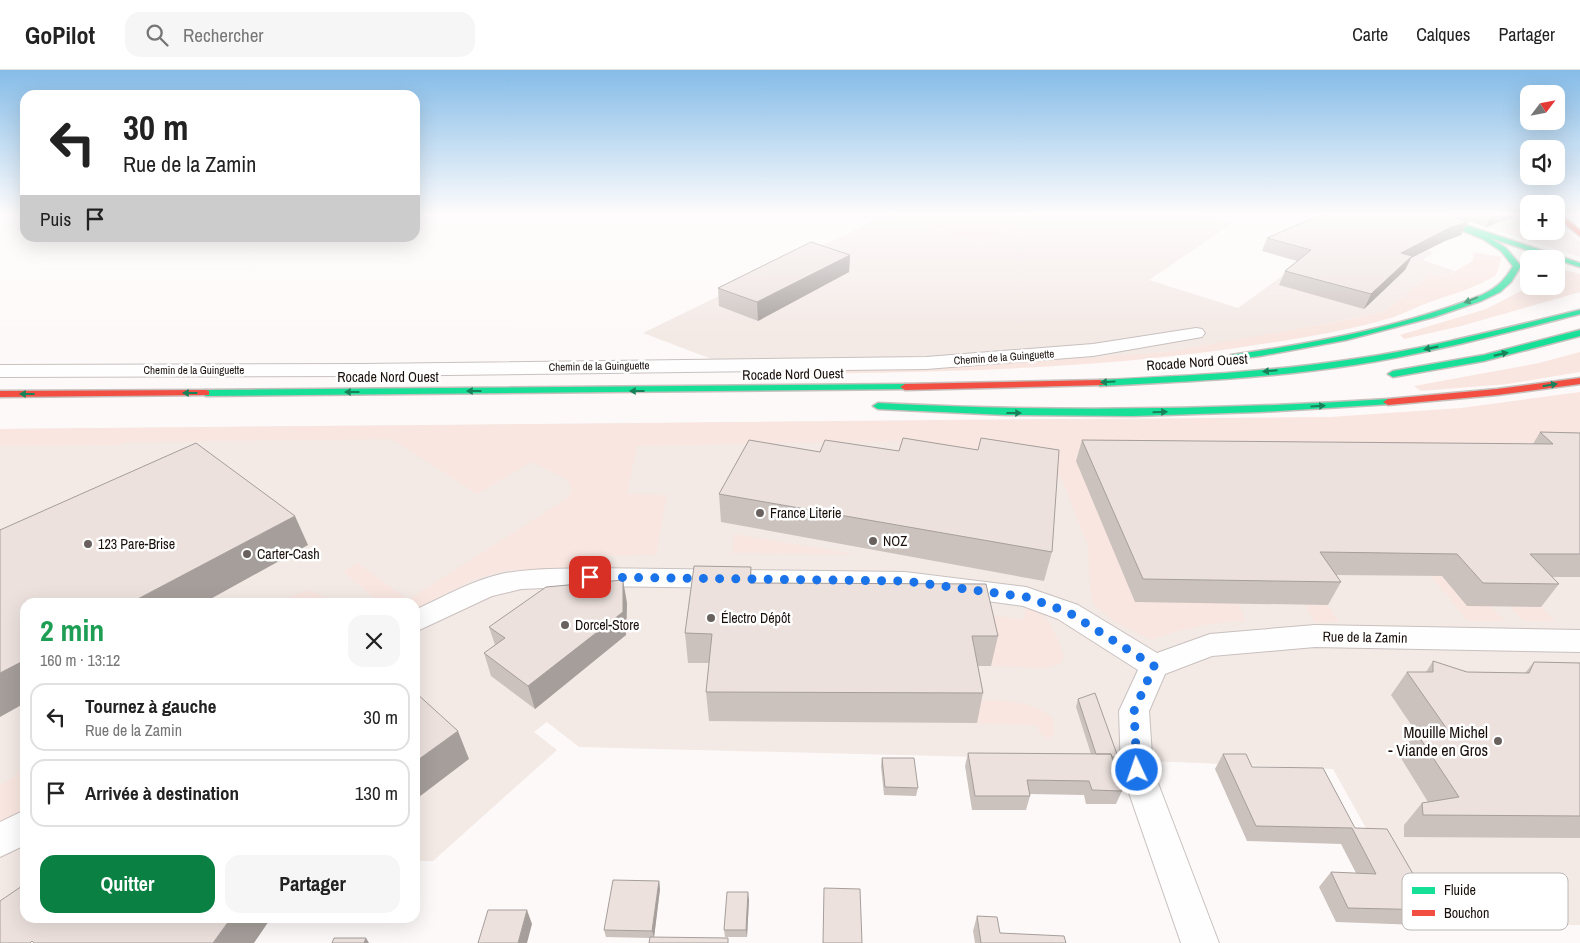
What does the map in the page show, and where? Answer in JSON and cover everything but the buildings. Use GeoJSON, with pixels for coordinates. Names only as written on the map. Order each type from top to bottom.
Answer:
{"type":"FeatureCollection","features":[{"type":"Feature","properties":{"kind":"main road"},"geometry":{"type":"LineString","coordinates":[[1216,360],[1312,345],[1407,323],[1488,294],[1513,277],[1517,266],[1508,255]]}},
{"type":"Feature","properties":{"kind":"main road"},"geometry":{"type":"LineString","coordinates":[[1549,255],[1580,265]]}},
{"type":"Feature","properties":{"kind":"main road"},"geometry":{"type":"LineString","coordinates":[[1456,343],[1580,303]]}},
{"type":"Feature","properties":{"kind":"main road","name":"Rocade Nord Ouest"},"geometry":{"type":"LineString","coordinates":[[0,394],[686,390],[1032,385],[1201,377],[1336,365],[1456,343],[1580,312]]}},
{"type":"Feature","properties":{"kind":"main road"},"geometry":{"type":"LineString","coordinates":[[1383,376],[1484,358],[1580,333]]}},
{"type":"Feature","properties":{"kind":"main road"},"geometry":{"type":"LineString","coordinates":[[686,390],[1103,371]]}},
{"type":"Feature","properties":{"kind":"main road"},"geometry":{"type":"LineString","coordinates":[[1094,401],[873,406],[989,413],[1193,412],[1399,401],[1507,391],[1580,381]]}},
{"type":"Feature","properties":{"kind":"street","name":"Chemin de la Guinguette"},"geometry":{"type":"LineString","coordinates":[[0,371],[362,370],[926,363],[1093,350],[1196,333]]}},
{"type":"Feature","properties":{"kind":"street"},"geometry":{"type":"LineString","coordinates":[[420,620],[482,589],[501,583],[521,580],[590,577],[905,581],[1026,597],[1068,612],[1154,666],[1134,711],[1137,770],[1200,943]]}},
{"type":"Feature","properties":{"kind":"street","name":"Rue de la Zamin"},"geometry":{"type":"LineString","coordinates":[[1154,666],[1210,645],[1316,636],[1580,640]]}},
{"type":"Feature","properties":{"kind":"street"},"geometry":{"type":"LineString","coordinates":[[0,841],[20,829]]}},
{"type":"Feature","properties":{"kind":"shaded area"},"geometry":{"type":"Polygon","coordinates":[[[803,255],[1186,255],[1149,280],[1238,308],[1303,261],[1339,255],[1430,255],[1423,260],[1454,271],[1443,278],[1431,274],[1385,311],[1332,323],[1233,341],[1166,352],[1094,359],[778,369],[751,374],[643,333],[803,255]]]}},
{"type":"Feature","properties":{"kind":"shaded area"},"geometry":{"type":"Polygon","coordinates":[[[1474,255],[1502,257],[1496,275],[1473,287],[1423,304],[1394,317],[1296,339],[1177,356],[1056,366],[873,373],[751,374],[778,369],[1028,362],[1166,352],[1332,323],[1385,311],[1431,274],[1443,278],[1473,261],[1474,255]]]}},
{"type":"Feature","properties":{"kind":"shaded area"},"geometry":{"type":"Polygon","coordinates":[[[1565,270],[1580,274],[1580,292],[1461,326],[1404,339],[1400,335],[1486,309],[1520,292],[1520,295],[1565,295],[1565,270]]]}},
{"type":"Feature","properties":{"kind":"shaded area"},"geometry":{"type":"Polygon","coordinates":[[[1580,352],[1580,372],[1508,384],[1421,391],[1414,386],[1539,363],[1580,352]]]}},
{"type":"Feature","properties":{"kind":"shaded area"},"geometry":{"type":"Polygon","coordinates":[[[1580,392],[1580,454],[1077,461],[1135,602],[1239,603],[1245,621],[1198,626],[1151,640],[1113,621],[1093,604],[1090,588],[1088,546],[1061,477],[900,466],[899,441],[637,446],[627,494],[667,495],[656,555],[578,556],[571,569],[503,571],[472,580],[420,606],[420,598],[411,598],[569,497],[572,488],[566,479],[531,462],[477,494],[392,439],[126,442],[118,445],[0,446],[0,429],[1330,417],[1461,408],[1580,392]]]}},
{"type":"Feature","properties":{"kind":"shaded area"},"geometry":{"type":"Polygon","coordinates":[[[1580,399],[1580,925],[1568,925],[1568,873],[1402,873],[1402,893],[1333,769],[1176,762],[579,747],[547,722],[534,732],[557,750],[433,861],[420,861],[420,598],[20,598],[20,923],[0,943],[0,429],[1051,419],[1362,422],[1580,399]]]}},
{"type":"Feature","properties":{"kind":"shaded area"},"geometry":{"type":"Polygon","coordinates":[[[734,534],[855,554],[732,553],[734,534]]]}},
{"type":"Feature","properties":{"kind":"shaded area"},"geometry":{"type":"Polygon","coordinates":[[[358,563],[405,598],[375,598],[343,572],[358,563]]]}},
{"type":"Feature","properties":{"kind":"shaded area"},"geometry":{"type":"Polygon","coordinates":[[[1431,576],[1442,576],[1467,606],[1491,606],[1504,621],[1468,621],[1431,576]]]}},
{"type":"Feature","properties":{"kind":"shaded area"},"geometry":{"type":"Polygon","coordinates":[[[307,591],[317,593],[324,598],[287,598],[307,591]]]}},
{"type":"Feature","properties":{"kind":"shaded area"},"geometry":{"type":"Polygon","coordinates":[[[1026,603],[1040,613],[1051,626],[1064,657],[1060,664],[1045,668],[991,666],[980,613],[1024,620],[1026,603]]]}},
{"type":"Feature","properties":{"kind":"shaded area"},"geometry":{"type":"Polygon","coordinates":[[[1305,604],[1328,605],[1339,622],[1315,623],[1305,604]]]}},
{"type":"Feature","properties":{"kind":"shaded area"},"geometry":{"type":"Polygon","coordinates":[[[1509,606],[1541,607],[1555,621],[1523,621],[1509,606]]]}},
{"type":"Feature","properties":{"kind":"shaded area"},"geometry":{"type":"Polygon","coordinates":[[[973,701],[1015,702],[1034,707],[1053,718],[1054,735],[1047,740],[1035,725],[977,723],[973,701]]]}},
{"type":"Feature","properties":{"kind":"shaded area"},"geometry":{"type":"Polygon","coordinates":[[[20,773],[20,813],[0,826],[0,785],[20,773]]]}},
{"type":"Feature","properties":{"kind":"traffic: fast"},"geometry":{"type":"LineString","coordinates":[[1231,358],[1318,344],[1375,331],[1403,324],[1478,299],[1497,290],[1507,282],[1517,266],[1508,255]]}},
{"type":"Feature","properties":{"kind":"traffic: fast"},"geometry":{"type":"LineString","coordinates":[[1549,255],[1580,265]]}},
{"type":"Feature","properties":{"kind":"traffic: fast"},"geometry":{"type":"LineString","coordinates":[[1100,383],[1259,373],[1354,362],[1439,346],[1580,312]]}},
{"type":"Feature","properties":{"kind":"traffic: fast"},"geometry":{"type":"LineString","coordinates":[[1393,374],[1484,358],[1580,333]]}},
{"type":"Feature","properties":{"kind":"traffic: fast"},"geometry":{"type":"LineString","coordinates":[[206,393],[905,387]]}},
{"type":"Feature","properties":{"kind":"traffic: fast"},"geometry":{"type":"LineString","coordinates":[[878,406],[1006,412],[1133,413],[1388,402]]}},
{"type":"Feature","properties":{"kind":"traffic: jam"},"geometry":{"type":"LineString","coordinates":[[1388,402],[1497,392],[1580,381]]}},
{"type":"Feature","properties":{"kind":"traffic: jam"},"geometry":{"type":"LineString","coordinates":[[905,387],[1100,383]]}},
{"type":"Feature","properties":{"kind":"traffic: jam"},"geometry":{"type":"LineString","coordinates":[[0,394],[206,393]]}},
{"type":"Feature","properties":{"kind":"place","name":"France Literie"},"geometry":{"type":"Point","coordinates":[760,513]}},
{"type":"Feature","properties":{"kind":"place","name":"NOZ"},"geometry":{"type":"Point","coordinates":[873,541]}},
{"type":"Feature","properties":{"kind":"place","name":"123 Pare-Brise"},"geometry":{"type":"Point","coordinates":[88,544]}},
{"type":"Feature","properties":{"kind":"place","name":"Carter-Cash"},"geometry":{"type":"Point","coordinates":[247,554]}},
{"type":"Feature","properties":{"kind":"place","name":"Électro Dépôt"},"geometry":{"type":"Point","coordinates":[711,618]}},
{"type":"Feature","properties":{"kind":"place","name":"Dorcel-Store"},"geometry":{"type":"Point","coordinates":[565,625]}},
{"type":"Feature","properties":{"kind":"place","name":"Mouille Michel - Viande en Gros"},"geometry":{"type":"Point","coordinates":[1498,741]}},
{"type":"Feature","properties":{"kind":"route"},"geometry":{"type":"LineString","coordinates":[[590,577],[905,581],[1026,597],[1068,612],[1154,666],[1134,711],[1137,770]]}}]}
